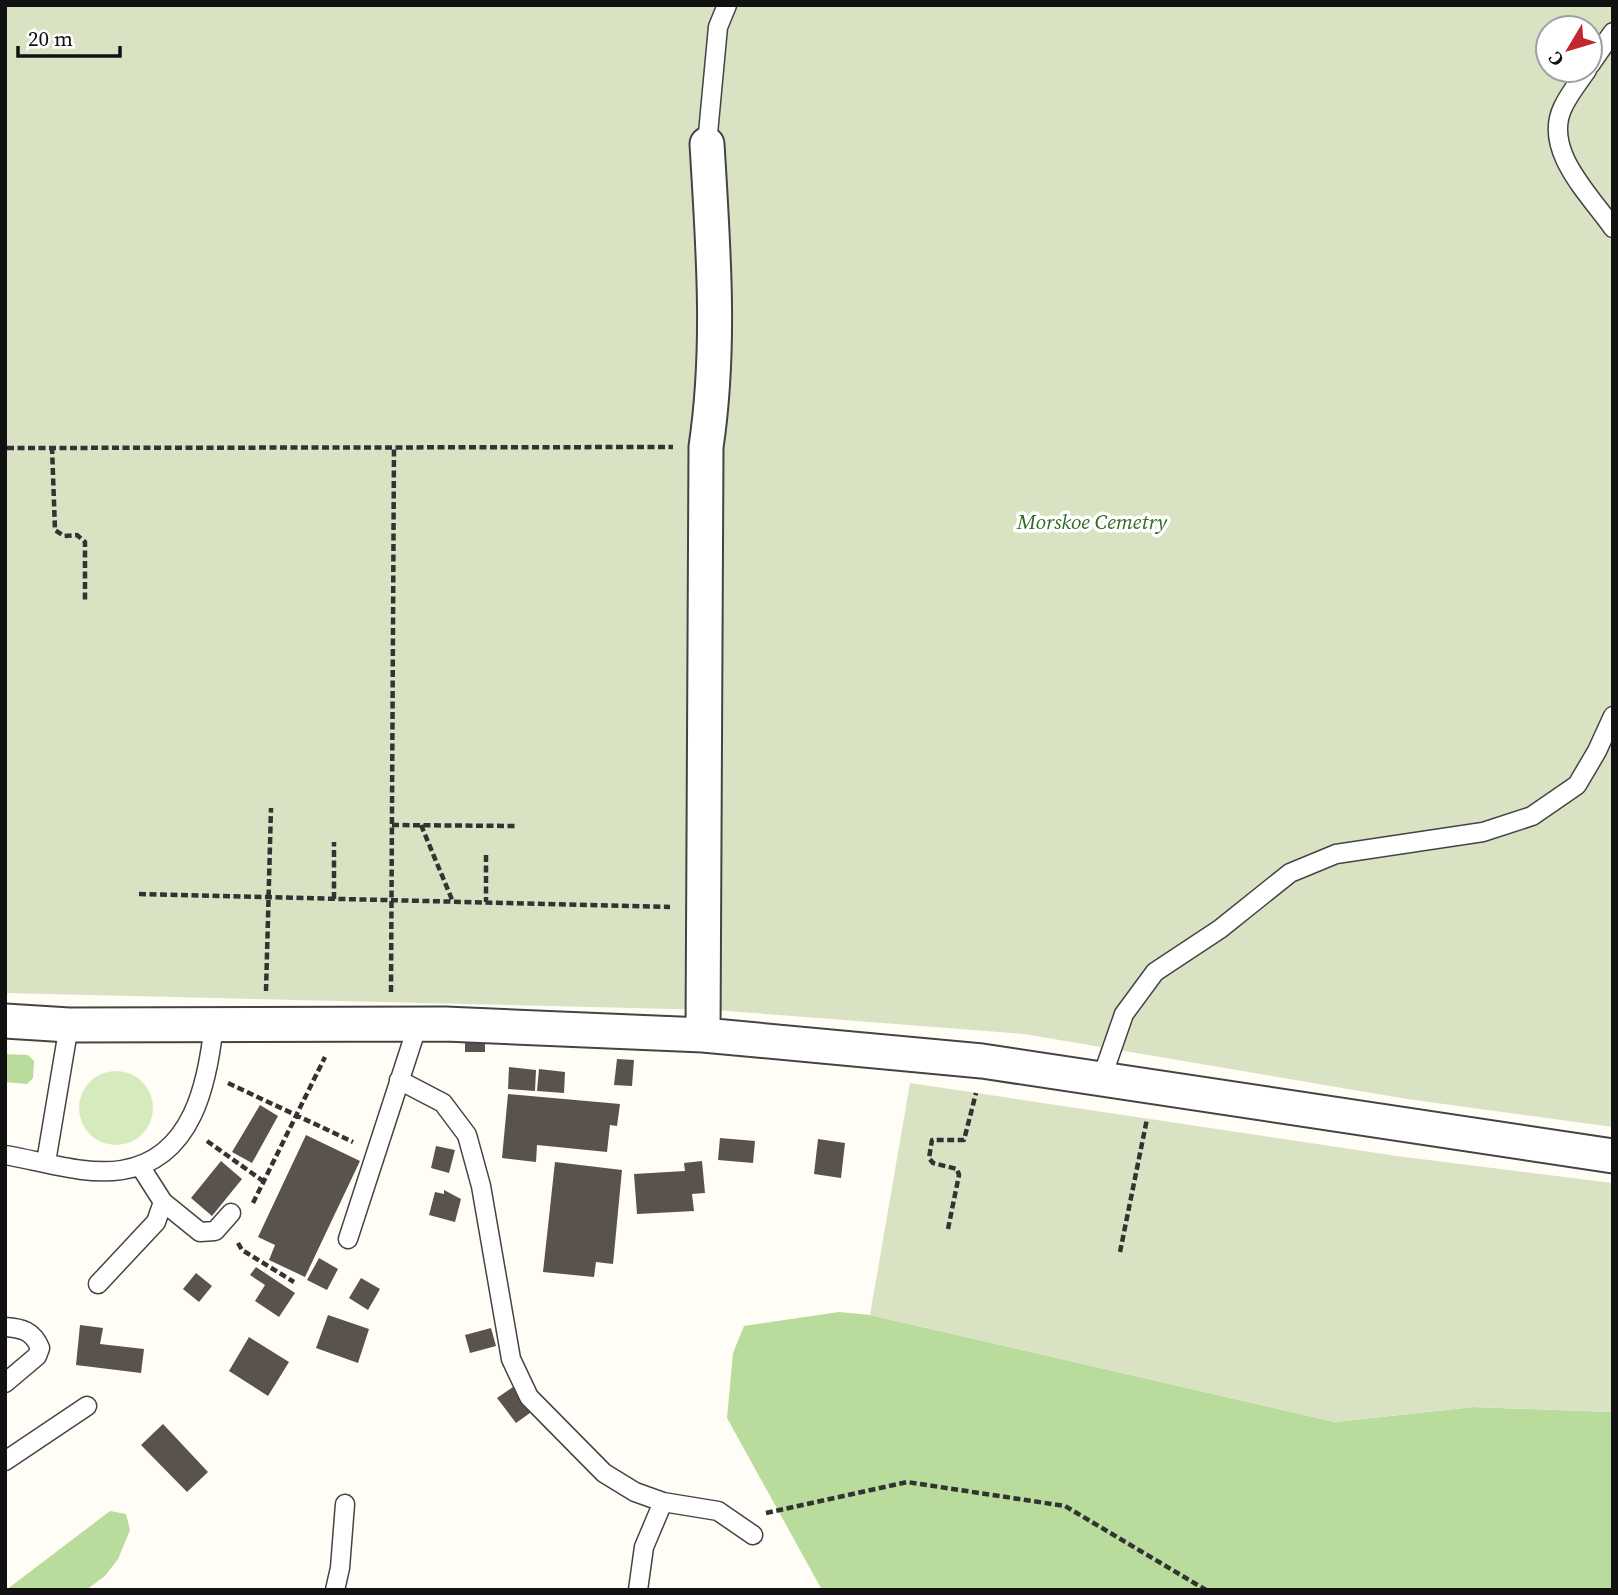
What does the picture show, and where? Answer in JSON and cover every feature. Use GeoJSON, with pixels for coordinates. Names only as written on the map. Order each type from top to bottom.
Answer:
{"type":"FeatureCollection","features":[{"type":"Feature","properties":{"kind":"street"},"geometry":{"type":"LineString","coordinates":[[703,1035],[706,907],[706,447],[714,381],[714,264],[707,144]]}},
{"type":"Feature","properties":{"kind":"street"},"geometry":{"type":"LineString","coordinates":[[5,1021],[69,1025],[404,1024],[703,1035],[982,1061],[1613,1156]]}},
{"type":"Feature","properties":{"kind":"lane"},"geometry":{"type":"LineString","coordinates":[[707,144],[718,27],[727,5]]}},
{"type":"Feature","properties":{"kind":"lane"},"geometry":{"type":"LineString","coordinates":[[1578,84],[1562,108],[1556,133],[1562,155],[1613,228]]}},
{"type":"Feature","properties":{"kind":"lane"},"geometry":{"type":"LineString","coordinates":[[1102,1077],[1124,1014],[1155,972],[1220,929],[1290,873],[1336,854],[1483,832],[1532,816],[1577,785],[1613,716]]}},
{"type":"Feature","properties":{"kind":"lane"},"geometry":{"type":"LineString","coordinates":[[5,1155],[92,1170],[121,1171],[140,1166],[163,1153],[186,1126],[203,1094],[209,1073],[214,1023]]}},
{"type":"Feature","properties":{"kind":"lane"},"geometry":{"type":"LineString","coordinates":[[348,1239],[400,1080],[404,1024]]}},
{"type":"Feature","properties":{"kind":"lane"},"geometry":{"type":"LineString","coordinates":[[46,1162],[69,1025]]}},
{"type":"Feature","properties":{"kind":"lane"},"geometry":{"type":"LineString","coordinates":[[400,1080],[443,1103],[467,1135],[477,1166],[511,1359],[523,1387],[545,1416],[604,1473],[635,1492],[663,1502],[718,1511],[735,1520],[753,1535]]}},
{"type":"Feature","properties":{"kind":"lane"},"geometry":{"type":"LineString","coordinates":[[140,1166],[163,1202],[200,1232],[215,1231],[240,1214]]}},
{"type":"Feature","properties":{"kind":"lane"},"geometry":{"type":"LineString","coordinates":[[99,1284],[156,1222],[163,1202]]}},
{"type":"Feature","properties":{"kind":"lane"},"geometry":{"type":"LineString","coordinates":[[5,1326],[22,1328],[35,1337],[40,1348],[37,1356],[5,1383]]}},
{"type":"Feature","properties":{"kind":"lane"},"geometry":{"type":"LineString","coordinates":[[5,1461],[87,1406]]}},
{"type":"Feature","properties":{"kind":"lane"},"geometry":{"type":"LineString","coordinates":[[638,1590],[643,1547],[663,1502]]}},
{"type":"Feature","properties":{"kind":"lane"},"geometry":{"type":"LineString","coordinates":[[335,1590],[340,1569],[345,1504]]}},
{"type":"Feature","properties":{"kind":"path"},"geometry":{"type":"LineString","coordinates":[[52,447],[55,530],[64,536],[77,535],[85,542],[85,601]]}},
{"type":"Feature","properties":{"kind":"path"},"geometry":{"type":"LineString","coordinates":[[394,447],[391,900],[404,1024]]}},
{"type":"Feature","properties":{"kind":"path"},"geometry":{"type":"LineString","coordinates":[[7,448],[706,447]]}},
{"type":"Feature","properties":{"kind":"path"},"geometry":{"type":"LineString","coordinates":[[264,1024],[271,808]]}},
{"type":"Feature","properties":{"kind":"path"},"geometry":{"type":"LineString","coordinates":[[392,825],[515,826]]}},
{"type":"Feature","properties":{"kind":"path"},"geometry":{"type":"LineString","coordinates":[[421,825],[453,902]]}},
{"type":"Feature","properties":{"kind":"path"},"geometry":{"type":"LineString","coordinates":[[334,842],[334,899]]}},
{"type":"Feature","properties":{"kind":"path"},"geometry":{"type":"LineString","coordinates":[[486,855],[486,902]]}},
{"type":"Feature","properties":{"kind":"path"},"geometry":{"type":"LineString","coordinates":[[139,894],[706,907]]}},
{"type":"Feature","properties":{"kind":"path"},"geometry":{"type":"LineString","coordinates":[[240,1214],[263,1181],[341,1024]]}},
{"type":"Feature","properties":{"kind":"path"},"geometry":{"type":"LineString","coordinates":[[209,1073],[376,1153]]}},
{"type":"Feature","properties":{"kind":"path"},"geometry":{"type":"LineString","coordinates":[[186,1126],[263,1181]]}},
{"type":"Feature","properties":{"kind":"path"},"geometry":{"type":"LineString","coordinates":[[948,1229],[959,1175],[957,1169],[933,1163],[929,1158],[932,1140],[964,1140],[968,1131]]}},
{"type":"Feature","properties":{"kind":"path"},"geometry":{"type":"LineString","coordinates":[[1119,1252],[1140,1154]]}},
{"type":"Feature","properties":{"kind":"path"},"geometry":{"type":"LineString","coordinates":[[237,1237],[242,1250],[294,1282]]}},
{"type":"Feature","properties":{"kind":"path"},"geometry":{"type":"LineString","coordinates":[[735,1520],[907,1482],[1065,1506],[1206,1590]]}},
{"type":"Feature","properties":{"kind":"green space","name":"Morskoe Cemetry"},"geometry":{"type":"Polygon","coordinates":[[[5,5],[1613,5],[1613,1127],[1407,1099],[1024,1034],[715,1010],[5,993],[5,5]]]}},
{"type":"Feature","properties":{"kind":"green space"},"geometry":{"type":"Polygon","coordinates":[[[5,1054],[28,1055],[34,1061],[33,1078],[27,1084],[5,1082],[5,1054]]]}},
{"type":"Feature","properties":{"kind":"green space"},"geometry":{"type":"Polygon","coordinates":[[[116,1071],[130,1074],[142,1082],[150,1094],[153,1108],[150,1122],[142,1134],[130,1142],[116,1145],[102,1142],[90,1134],[82,1122],[79,1108],[82,1094],[90,1082],[102,1074],[116,1071]]]}},
{"type":"Feature","properties":{"kind":"green space"},"geometry":{"type":"Polygon","coordinates":[[[910,1083],[1397,1156],[1613,1183],[1613,1412],[1473,1407],[1335,1422],[870,1315],[910,1083]]]}},
{"type":"Feature","properties":{"kind":"green space"},"geometry":{"type":"Polygon","coordinates":[[[839,1312],[870,1315],[1335,1422],[1473,1407],[1613,1412],[1613,1590],[822,1590],[727,1418],[733,1353],[744,1326],[839,1312]]]}},
{"type":"Feature","properties":{"kind":"green space"},"geometry":{"type":"Polygon","coordinates":[[[110,1511],[126,1514],[130,1530],[118,1559],[105,1576],[86,1590],[6,1590],[110,1511]]]}},
{"type":"Feature","properties":{"kind":"building"},"geometry":{"type":"Polygon","coordinates":[[[465,1037],[485,1038],[485,1052],[465,1052],[465,1037]]]}},
{"type":"Feature","properties":{"kind":"building"},"geometry":{"type":"Polygon","coordinates":[[[617,1059],[634,1060],[632,1086],[614,1085],[617,1059]]]}},
{"type":"Feature","properties":{"kind":"building"},"geometry":{"type":"Polygon","coordinates":[[[509,1067],[536,1070],[535,1091],[508,1089],[509,1067]]]}},
{"type":"Feature","properties":{"kind":"building"},"geometry":{"type":"Polygon","coordinates":[[[539,1069],[565,1072],[564,1093],[537,1091],[539,1069]]]}},
{"type":"Feature","properties":{"kind":"building"},"geometry":{"type":"Polygon","coordinates":[[[508,1094],[620,1104],[617,1126],[610,1125],[607,1152],[537,1145],[536,1162],[502,1158],[508,1094]]]}},
{"type":"Feature","properties":{"kind":"building"},"geometry":{"type":"Polygon","coordinates":[[[260,1105],[278,1116],[252,1163],[232,1152],[260,1105]]]}},
{"type":"Feature","properties":{"kind":"building"},"geometry":{"type":"Polygon","coordinates":[[[306,1135],[360,1161],[305,1277],[269,1260],[275,1245],[258,1237],[306,1135]]]}},
{"type":"Feature","properties":{"kind":"building"},"geometry":{"type":"Polygon","coordinates":[[[720,1138],[755,1141],[753,1163],[718,1160],[720,1138]]]}},
{"type":"Feature","properties":{"kind":"building"},"geometry":{"type":"Polygon","coordinates":[[[818,1139],[845,1143],[841,1178],[814,1174],[818,1139]]]}},
{"type":"Feature","properties":{"kind":"building"},"geometry":{"type":"Polygon","coordinates":[[[436,1146],[455,1150],[449,1173],[431,1168],[436,1146]]]}},
{"type":"Feature","properties":{"kind":"building"},"geometry":{"type":"Polygon","coordinates":[[[221,1161],[242,1179],[212,1216],[191,1198],[221,1161]]]}},
{"type":"Feature","properties":{"kind":"building"},"geometry":{"type":"Polygon","coordinates":[[[702,1161],[705,1193],[692,1194],[694,1211],[637,1214],[634,1174],[685,1171],[684,1163],[702,1161]]]}},
{"type":"Feature","properties":{"kind":"building"},"geometry":{"type":"Polygon","coordinates":[[[555,1162],[622,1170],[613,1264],[596,1262],[594,1277],[543,1272],[555,1162]]]}},
{"type":"Feature","properties":{"kind":"building"},"geometry":{"type":"Polygon","coordinates":[[[444,1190],[461,1199],[455,1222],[429,1215],[435,1192],[444,1194],[444,1190]]]}},
{"type":"Feature","properties":{"kind":"building"},"geometry":{"type":"Polygon","coordinates":[[[319,1258],[338,1269],[327,1290],[307,1280],[319,1258]]]}},
{"type":"Feature","properties":{"kind":"building"},"geometry":{"type":"Polygon","coordinates":[[[256,1267],[295,1293],[279,1317],[255,1301],[265,1285],[250,1275],[256,1267]]]}},
{"type":"Feature","properties":{"kind":"building"},"geometry":{"type":"Polygon","coordinates":[[[196,1273],[212,1286],[199,1302],[183,1289],[196,1273]]]}},
{"type":"Feature","properties":{"kind":"building"},"geometry":{"type":"Polygon","coordinates":[[[361,1278],[380,1289],[368,1310],[349,1298],[361,1278]]]}},
{"type":"Feature","properties":{"kind":"building"},"geometry":{"type":"Polygon","coordinates":[[[328,1315],[369,1329],[358,1363],[316,1348],[328,1315]]]}},
{"type":"Feature","properties":{"kind":"building"},"geometry":{"type":"Polygon","coordinates":[[[80,1325],[103,1328],[100,1344],[144,1349],[141,1373],[76,1365],[80,1325]]]}},
{"type":"Feature","properties":{"kind":"building"},"geometry":{"type":"Polygon","coordinates":[[[491,1328],[496,1346],[470,1353],[465,1335],[491,1328]]]}},
{"type":"Feature","properties":{"kind":"building"},"geometry":{"type":"Polygon","coordinates":[[[249,1337],[289,1362],[268,1396],[229,1371],[249,1337]]]}},
{"type":"Feature","properties":{"kind":"building"},"geometry":{"type":"Polygon","coordinates":[[[513,1387],[530,1413],[516,1423],[497,1398],[513,1387]]]}},
{"type":"Feature","properties":{"kind":"building"},"geometry":{"type":"Polygon","coordinates":[[[163,1424],[208,1472],[187,1492],[141,1445],[163,1424]]]}}]}
